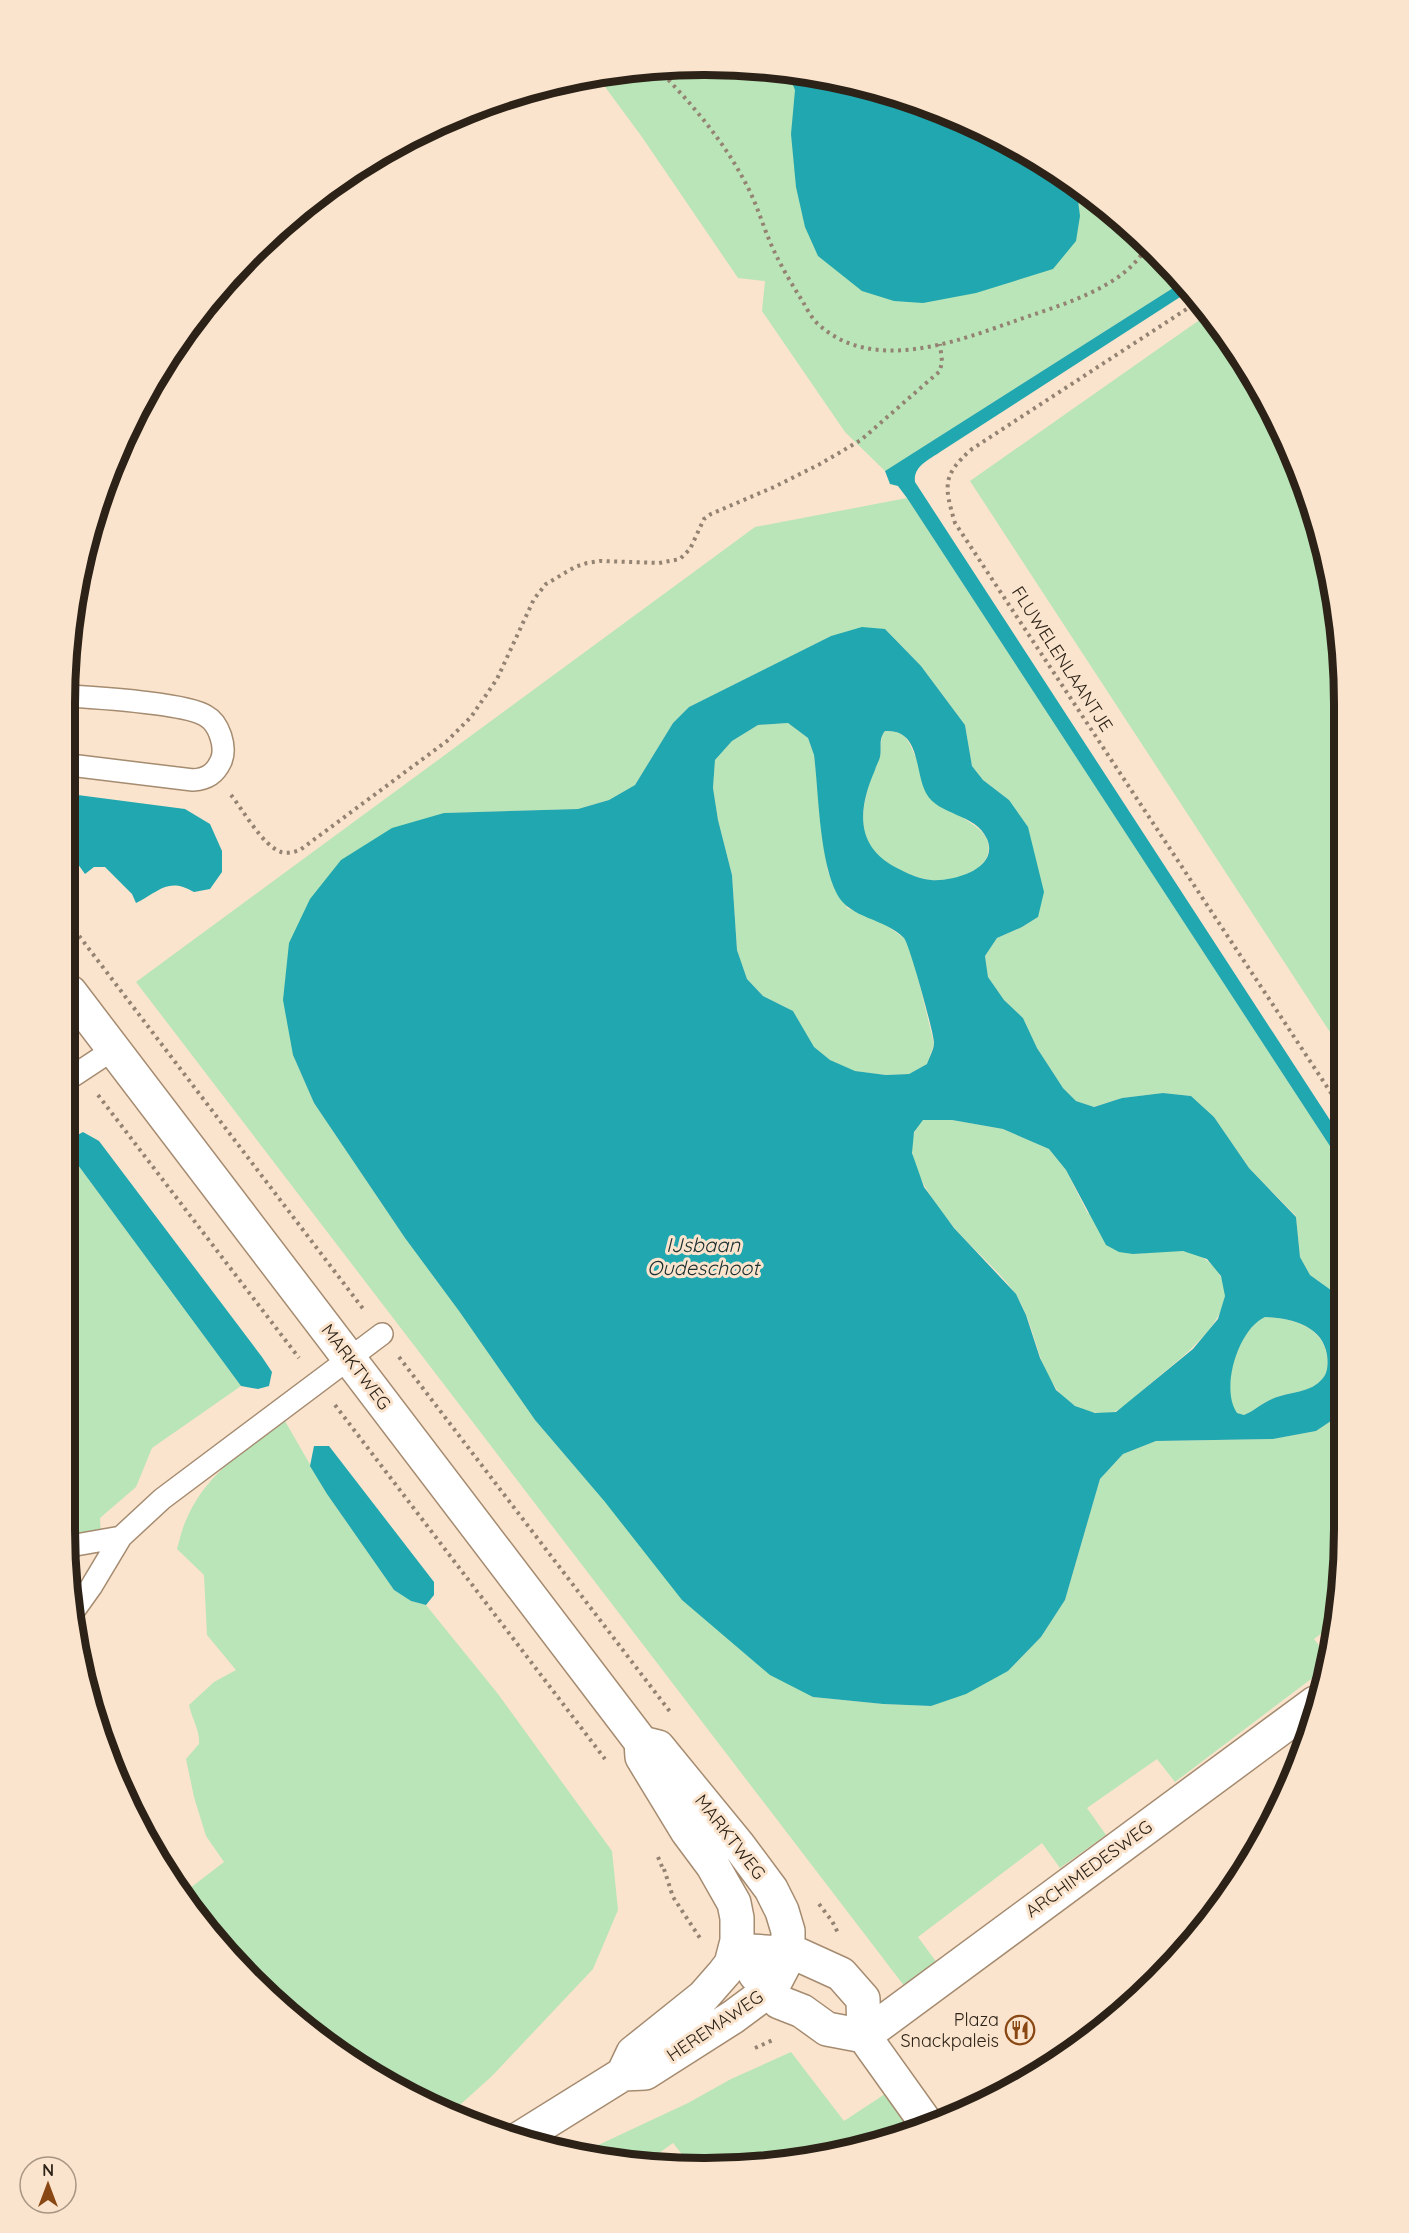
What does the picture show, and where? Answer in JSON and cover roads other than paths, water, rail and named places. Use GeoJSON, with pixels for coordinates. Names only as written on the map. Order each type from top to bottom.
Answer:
{"type":"FeatureCollection","features":[{"type":"Feature","properties":{"kind":"street","name":"MARKTWEG"},"geometry":{"type":"LineString","coordinates":[[75,998],[641,1742],[642,1757],[687,1831],[713,1866],[734,1903],[738,1924],[736,1950]]}},
{"type":"Feature","properties":{"kind":"street","name":"ARCHIMEDESWEG"},"geometry":{"type":"LineString","coordinates":[[864,2036],[1303,1722]]}},
{"type":"Feature","properties":{"kind":"street","name":"MARKTWEG"},"geometry":{"type":"LineString","coordinates":[[641,1742],[658,1747],[771,1889],[785,1920],[789,1941],[788,1953]]}},
{"type":"Feature","properties":{"kind":"street"},"geometry":{"type":"LineString","coordinates":[[736,1950],[779,2002],[802,2011],[826,2029],[864,2036]]}},
{"type":"Feature","properties":{"kind":"street"},"geometry":{"type":"LineString","coordinates":[[736,1950],[799,1954],[840,1974],[863,1999],[864,2036],[923,2119]]}},
{"type":"Feature","properties":{"kind":"street","name":"HEREMAWEG"},"geometry":{"type":"LineString","coordinates":[[623,2074],[633,2053],[703,1997],[731,1964],[736,1950]]}},
{"type":"Feature","properties":{"kind":"street","name":"HEREMAWEG"},"geometry":{"type":"LineString","coordinates":[[528,2133],[623,2074],[645,2073],[733,2017],[768,1991],[781,1973],[788,1953]]}},
{"type":"Feature","properties":{"kind":"lane"},"geometry":{"type":"LineString","coordinates":[[75,697],[175,707],[206,715],[215,726],[221,740],[223,756],[214,773],[201,780],[75,766]]}},
{"type":"Feature","properties":{"kind":"lane"},"geometry":{"type":"LineString","coordinates":[[75,1075],[114,1049]]}},
{"type":"Feature","properties":{"kind":"lane"},"geometry":{"type":"LineString","coordinates":[[79,1603],[121,1537],[162,1500],[316,1381],[382,1334]]}},
{"type":"Feature","properties":{"kind":"lane"},"geometry":{"type":"LineString","coordinates":[[75,1545],[121,1537]]}},
{"type":"Feature","properties":{"kind":"water"},"geometry":{"type":"Polygon","coordinates":[[[791,81],[867,96],[907,108],[983,140],[1019,159],[1078,198],[1080,216],[1076,241],[1053,269],[976,293],[923,303],[894,301],[862,291],[818,256],[805,227],[796,187],[791,134],[795,90],[791,81]]]}},
{"type":"Feature","properties":{"kind":"water"},"geometry":{"type":"Polygon","coordinates":[[[1176,286],[1183,295],[927,461],[919,468],[915,482],[1334,1126],[1334,1152],[907,498],[898,486],[890,484],[885,471],[1176,286]]]}},
{"type":"Feature","properties":{"kind":"water","name":"IJsbaan Oudeschoot"},"geometry":{"type":"Polygon","coordinates":[[[862,627],[885,629],[921,666],[965,725],[972,766],[983,780],[1009,800],[1028,827],[1044,892],[1038,917],[997,938],[985,956],[988,977],[1004,1000],[1023,1018],[1037,1048],[1063,1088],[1076,1101],[1094,1107],[1122,1098],[1163,1093],[1191,1096],[1214,1117],[1249,1168],[1296,1217],[1300,1257],[1310,1275],[1334,1292],[1334,1419],[1316,1431],[1273,1439],[1156,1441],[1123,1454],[1100,1479],[1065,1600],[1041,1637],[1008,1671],[966,1694],[931,1706],[813,1697],[770,1675],[682,1600],[605,1502],[535,1420],[405,1238],[314,1103],[293,1055],[283,1000],[289,943],[310,899],[341,860],[392,828],[444,813],[578,809],[609,800],[635,785],[673,723],[689,707],[831,636],[862,627]],[[788,723],[758,725],[732,741],[715,760],[713,788],[718,820],[732,875],[737,950],[747,979],[763,996],[793,1011],[814,1047],[830,1060],[855,1071],[886,1075],[909,1074],[927,1064],[934,1043],[907,944],[896,931],[850,909],[837,894],[831,880],[823,845],[814,755],[808,738],[788,723]],[[885,731],[881,741],[880,757],[865,800],[864,828],[868,840],[875,851],[886,861],[916,876],[940,880],[972,872],[987,858],[989,849],[987,839],[975,824],[932,801],[922,784],[911,744],[897,732],[885,731]],[[923,1120],[914,1132],[912,1153],[924,1187],[954,1228],[1016,1294],[1026,1315],[1040,1358],[1056,1390],[1075,1406],[1095,1413],[1116,1412],[1193,1349],[1218,1319],[1225,1296],[1221,1276],[1207,1259],[1183,1251],[1133,1254],[1119,1252],[1106,1245],[1066,1170],[1049,1149],[1003,1129],[952,1120],[923,1120]],[[1265,1317],[1247,1334],[1234,1360],[1230,1390],[1232,1402],[1237,1413],[1244,1415],[1279,1396],[1312,1387],[1326,1373],[1327,1355],[1324,1345],[1312,1330],[1285,1319],[1265,1317]]]}},
{"type":"Feature","properties":{"kind":"water"},"geometry":{"type":"Polygon","coordinates":[[[75,795],[185,809],[210,824],[222,851],[222,872],[210,889],[194,892],[177,886],[164,887],[136,903],[132,894],[105,867],[94,867],[85,874],[75,860],[75,795]]]}},
{"type":"Feature","properties":{"kind":"water"},"geometry":{"type":"Polygon","coordinates":[[[83,1132],[99,1141],[262,1357],[272,1372],[269,1386],[258,1389],[241,1386],[78,1165],[75,1159],[75,1136],[83,1132]]]}},
{"type":"Feature","properties":{"kind":"water"},"geometry":{"type":"Polygon","coordinates":[[[314,1446],[329,1446],[434,1582],[434,1595],[426,1605],[411,1601],[394,1590],[310,1466],[314,1446]]]}},
{"type":"Feature","properties":{"kind":"place","name":"Plaza Snackpaleis"},"geometry":{"type":"Point","coordinates":[1020,2030]}}]}
